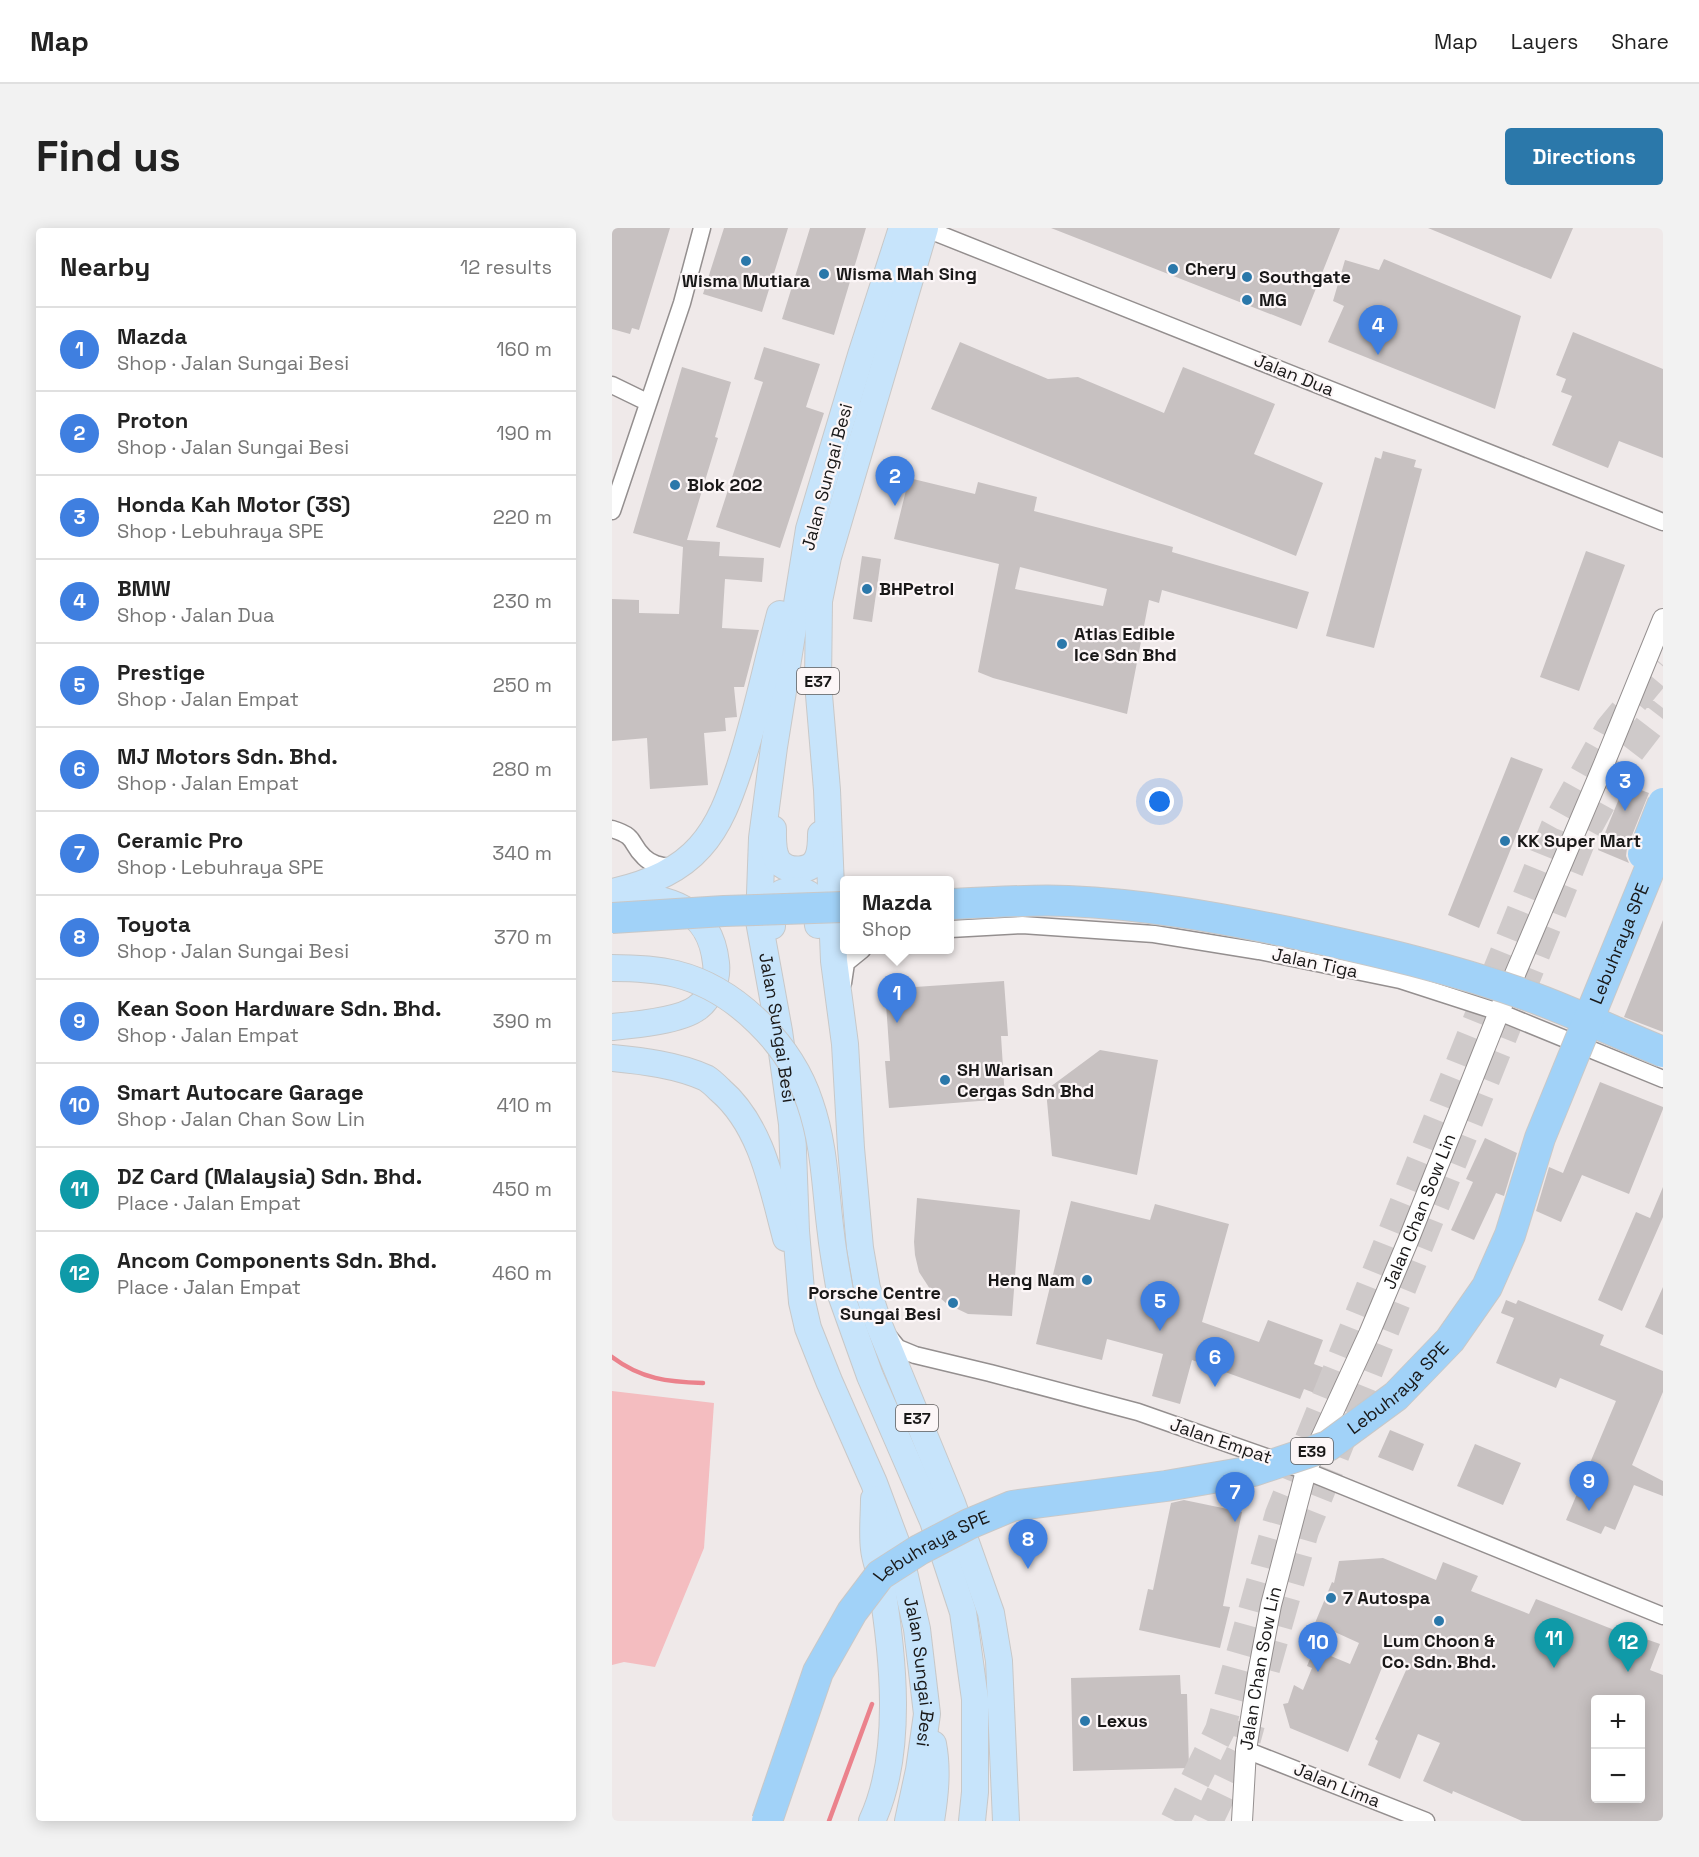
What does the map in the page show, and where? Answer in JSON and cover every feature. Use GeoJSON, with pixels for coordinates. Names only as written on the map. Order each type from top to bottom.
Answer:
{"type":"FeatureCollection","features":[{"type":"Feature","properties":{"kind":"highway","name":"Lebuhraya SPE"},"geometry":{"type":"LineString","coordinates":[[786,1735],[808,1669],[838,1606],[880,1562],[966,1513],[1013,1498],[1162,1478],[1250,1462],[1325,1438],[1389,1390],[1444,1332],[1499,1235],[1530,1136],[1663,803]]}},
{"type":"Feature","properties":{"kind":"highway","name":"Lebuhraya SPE"},"geometry":{"type":"LineString","coordinates":[[767,1821],[818,1672],[852,1612],[880,1575],[929,1545],[1012,1506],[1166,1486],[1253,1471],[1328,1446],[1396,1396],[1450,1340],[1487,1287],[1510,1235],[1540,1138],[1663,837]]}},
{"type":"Feature","properties":{"kind":"highway"},"geometry":{"type":"LineString","coordinates":[[617,897],[724,911],[840,907]]}},
{"type":"Feature","properties":{"kind":"highway"},"geometry":{"type":"LineString","coordinates":[[954,902],[1065,901],[1152,908],[1193,913],[1340,943],[1418,961],[1509,990],[1663,1050]]}},
{"type":"Feature","properties":{"kind":"highway"},"geometry":{"type":"LineString","coordinates":[[954,922],[1084,921],[1159,928],[1367,968],[1442,987],[1497,1005],[1663,1070]]}},
{"type":"Feature","properties":{"kind":"highway"},"geometry":{"type":"LineString","coordinates":[[612,938],[736,930],[840,927]]}},
{"type":"Feature","properties":{"kind":"main road","name":"Jalan Sungai Besi"},"geometry":{"type":"LineString","coordinates":[[902,228],[809,529],[777,725],[761,849],[759,921],[779,1031],[792,1124],[796,1231],[802,1302],[808,1328],[874,1483],[899,1550],[916,1629],[927,1714],[919,1770],[908,1821]]}},
{"type":"Feature","properties":{"kind":"main road","name":"Jalan Sungai Besi"},"geometry":{"type":"LineString","coordinates":[[925,228],[858,453],[824,579],[819,601],[818,683],[826,790],[834,961],[840,1003],[860,1248],[867,1288],[879,1325],[952,1503],[991,1613],[999,1661],[1005,1772]]}},
{"type":"Feature","properties":{"kind":"main road"},"geometry":{"type":"LineString","coordinates":[[617,897],[676,868],[701,846],[727,806],[764,684],[791,571],[809,529]]}},
{"type":"Feature","properties":{"kind":"main road"},"geometry":{"type":"LineString","coordinates":[[777,725],[773,842],[777,860],[789,869],[810,867],[816,862],[821,849],[821,735]]}},
{"type":"Feature","properties":{"kind":"main road"},"geometry":{"type":"LineString","coordinates":[[779,1031],[772,921],[773,904],[780,894],[786,891],[799,891],[810,895],[816,904],[851,1148]]}},
{"type":"Feature","properties":{"kind":"main road"},"geometry":{"type":"LineString","coordinates":[[612,1027],[638,1025],[679,1016],[697,1008],[715,982],[717,969],[710,935],[699,920],[671,903],[653,897],[617,897]]}},
{"type":"Feature","properties":{"kind":"main road"},"geometry":{"type":"LineString","coordinates":[[612,968],[677,974],[707,986],[735,1003],[783,1050],[810,1102],[826,1170],[830,1233],[840,1293],[870,1376],[933,1521],[963,1612],[975,1699],[975,1792],[972,1821]]}},
{"type":"Feature","properties":{"kind":"main road"},"geometry":{"type":"LineString","coordinates":[[612,1058],[672,1067],[708,1079],[735,1102],[755,1134],[775,1195],[802,1302]]}},
{"type":"Feature","properties":{"kind":"main road"},"geometry":{"type":"LineString","coordinates":[[872,1821],[884,1789],[890,1762],[893,1723],[885,1608],[881,1577],[874,1550],[874,1483]]}},
{"type":"Feature","properties":{"kind":"main road"},"geometry":{"type":"LineString","coordinates":[[927,1714],[936,1760],[931,1821]]}},
{"type":"Feature","properties":{"kind":"main road"},"geometry":{"type":"LineString","coordinates":[[1005,1772],[1006,1821]]}},
{"type":"Feature","properties":{"kind":"main road","name":"E37"},"geometry":{"type":"LineString","coordinates":[[999,1821],[1005,1772]]}},
{"type":"Feature","properties":{"kind":"street"},"geometry":{"type":"LineString","coordinates":[[612,511],[682,303],[702,228]]}},
{"type":"Feature","properties":{"kind":"street","name":"Jalan Dua"},"geometry":{"type":"LineString","coordinates":[[925,228],[1663,522]]}},
{"type":"Feature","properties":{"kind":"street"},"geometry":{"type":"LineString","coordinates":[[612,385],[647,402]]}},
{"type":"Feature","properties":{"kind":"street","name":"Jalan Chan Sow Lin"},"geometry":{"type":"LineString","coordinates":[[1242,1821],[1246,1750],[1271,1605],[1306,1471],[1408,1241],[1499,1012],[1663,619]]}},
{"type":"Feature","properties":{"kind":"street"},"geometry":{"type":"LineString","coordinates":[[612,829],[630,837],[642,856],[658,866],[676,868]]}},
{"type":"Feature","properties":{"kind":"street"},"geometry":{"type":"LineString","coordinates":[[617,897],[640,872],[642,856]]}},
{"type":"Feature","properties":{"kind":"street"},"geometry":{"type":"LineString","coordinates":[[830,865],[840,880]]}},
{"type":"Feature","properties":{"kind":"street","name":"Jalan Tiga"},"geometry":{"type":"LineString","coordinates":[[954,902],[1037,896],[1118,899],[1177,905],[1296,926],[1442,962],[1511,985],[1663,1050]]}},
{"type":"Feature","properties":{"kind":"street","name":"Jalan Tiga"},"geometry":{"type":"LineString","coordinates":[[954,929],[1022,926],[1154,934],[1259,951],[1400,980],[1499,1012],[1663,1079]]}},
{"type":"Feature","properties":{"kind":"street"},"geometry":{"type":"LineString","coordinates":[[840,1003],[846,963],[857,954]]}},
{"type":"Feature","properties":{"kind":"street","name":"Jalan Empat"},"geometry":{"type":"LineString","coordinates":[[879,1325],[898,1348],[915,1355],[1138,1412],[1306,1471],[1663,1616]]}},
{"type":"Feature","properties":{"kind":"street","name":"Jalan Lima"},"geometry":{"type":"LineString","coordinates":[[1246,1750],[1426,1821]]}},
{"type":"Feature","properties":{"kind":"shaded area"},"geometry":{"type":"Polygon","coordinates":[[[612,1391],[714,1403],[704,1548],[655,1667],[624,1662],[612,1665],[612,1391]]]}},
{"type":"Feature","properties":{"kind":"building"},"geometry":{"type":"Polygon","coordinates":[[[612,228],[670,228],[639,330],[632,328],[630,334],[612,329],[612,228]]]}},
{"type":"Feature","properties":{"kind":"building","name":"Wisma Mutiara"},"geometry":{"type":"Polygon","coordinates":[[[724,228],[788,228],[762,312],[703,294],[724,228]]]}},
{"type":"Feature","properties":{"kind":"building","name":"Wisma Mah Sing"},"geometry":{"type":"Polygon","coordinates":[[[810,228],[866,228],[834,335],[782,319],[810,228]]]}},
{"type":"Feature","properties":{"kind":"building","name":"Southgate"},"geometry":{"type":"Polygon","coordinates":[[[1051,228],[1340,228],[1301,326],[1051,228]]]}},
{"type":"Feature","properties":{"kind":"building"},"geometry":{"type":"Polygon","coordinates":[[[1428,228],[1573,228],[1551,279],[1428,228]]]}},
{"type":"Feature","properties":{"kind":"building"},"geometry":{"type":"Polygon","coordinates":[[[1384,259],[1521,316],[1495,409],[1328,342],[1344,306],[1333,301],[1345,260],[1379,270],[1384,259]]]}},
{"type":"Feature","properties":{"kind":"building"},"geometry":{"type":"Polygon","coordinates":[[[1573,332],[1663,369],[1663,458],[1619,441],[1608,468],[1552,445],[1572,396],[1561,392],[1566,379],[1556,375],[1573,332]]]}},
{"type":"Feature","properties":{"kind":"building"},"geometry":{"type":"Polygon","coordinates":[[[960,342],[1048,379],[1078,377],[1164,413],[1183,367],[1275,404],[1254,454],[1323,483],[1296,556],[931,409],[960,342]]]}},
{"type":"Feature","properties":{"kind":"building"},"geometry":{"type":"Polygon","coordinates":[[[764,347],[820,364],[806,407],[824,413],[780,548],[716,527],[763,382],[754,379],[764,347]]]}},
{"type":"Feature","properties":{"kind":"building"},"geometry":{"type":"Polygon","coordinates":[[[682,367],[731,382],[715,437],[718,438],[687,540],[720,542],[719,556],[764,558],[762,582],[725,579],[722,628],[759,630],[744,687],[734,687],[737,717],[725,718],[726,731],[704,733],[708,785],[650,789],[647,738],[612,741],[612,599],[639,600],[639,613],[679,614],[683,547],[633,533],[682,367]]]}},
{"type":"Feature","properties":{"kind":"building"},"geometry":{"type":"Polygon","coordinates":[[[1383,451],[1416,460],[1414,467],[1422,469],[1374,648],[1326,636],[1375,457],[1381,459],[1383,451]]]}},
{"type":"Feature","properties":{"kind":"building"},"geometry":{"type":"Polygon","coordinates":[[[909,478],[975,494],[978,482],[1037,497],[1034,511],[1173,547],[1172,552],[1309,592],[1297,629],[1162,590],[1159,603],[1149,600],[1127,714],[978,672],[999,564],[894,539],[909,478]],[[1020,567],[1015,589],[1103,606],[1107,589],[1020,567]]]}},
{"type":"Feature","properties":{"kind":"building"},"geometry":{"type":"Polygon","coordinates":[[[1586,551],[1625,565],[1579,691],[1540,677],[1586,551]]]}},
{"type":"Feature","properties":{"kind":"building","name":"BHPetrol"},"geometry":{"type":"Polygon","coordinates":[[[862,556],[881,559],[872,622],[853,619],[862,556]]]}},
{"type":"Feature","properties":{"kind":"building"},"geometry":{"type":"Polygon","coordinates":[[[1511,757],[1543,769],[1479,928],[1448,915],[1511,757]]]}},
{"type":"Feature","properties":{"kind":"building"},"geometry":{"type":"Polygon","coordinates":[[[1625,784],[1649,793],[1627,848],[1626,856],[1629,863],[1598,850],[1625,784]]]}},
{"type":"Feature","properties":{"kind":"building"},"geometry":{"type":"Polygon","coordinates":[[[1663,920],[1663,1032],[1624,1017],[1663,920]]]}},
{"type":"Feature","properties":{"kind":"building"},"geometry":{"type":"Polygon","coordinates":[[[1004,981],[1008,1036],[1001,1036],[1005,1099],[889,1108],[885,1061],[890,1061],[885,989],[1004,981]]]}},
{"type":"Feature","properties":{"kind":"building"},"geometry":{"type":"Polygon","coordinates":[[[1100,1050],[1158,1060],[1137,1175],[1052,1156],[1046,1090],[1100,1050]]]}},
{"type":"Feature","properties":{"kind":"building"},"geometry":{"type":"Polygon","coordinates":[[[1600,1082],[1663,1107],[1663,1109],[1629,1194],[1582,1175],[1561,1222],[1536,1211],[1549,1167],[1563,1173],[1600,1082]]]}},
{"type":"Feature","properties":{"kind":"building"},"geometry":{"type":"Polygon","coordinates":[[[1485,1138],[1517,1153],[1504,1196],[1496,1193],[1474,1240],[1451,1230],[1473,1182],[1466,1179],[1485,1138]]]}},
{"type":"Feature","properties":{"kind":"building"},"geometry":{"type":"Polygon","coordinates":[[[1663,1187],[1663,1217],[1622,1311],[1598,1300],[1636,1212],[1650,1218],[1663,1187]]]}},
{"type":"Feature","properties":{"kind":"building"},"geometry":{"type":"Polygon","coordinates":[[[917,1198],[1020,1210],[1012,1316],[968,1314],[947,1304],[930,1289],[919,1272],[915,1255],[917,1198]]]}},
{"type":"Feature","properties":{"kind":"building"},"geometry":{"type":"Polygon","coordinates":[[[1071,1201],[1150,1220],[1155,1204],[1229,1224],[1202,1322],[1259,1342],[1268,1320],[1323,1340],[1314,1364],[1327,1369],[1317,1394],[1304,1389],[1300,1399],[1192,1360],[1180,1404],[1152,1396],[1163,1354],[1107,1339],[1102,1360],[1036,1344],[1071,1201]]]}},
{"type":"Feature","properties":{"kind":"building"},"geometry":{"type":"Polygon","coordinates":[[[1663,1287],[1663,1335],[1645,1327],[1663,1287]]]}},
{"type":"Feature","properties":{"kind":"building"},"geometry":{"type":"Polygon","coordinates":[[[1506,1300],[1516,1304],[1518,1300],[1604,1335],[1600,1345],[1663,1371],[1663,1392],[1632,1465],[1663,1481],[1663,1496],[1634,1485],[1615,1530],[1605,1526],[1601,1534],[1566,1520],[1616,1401],[1560,1378],[1556,1388],[1496,1363],[1514,1318],[1501,1313],[1506,1300]]]}},
{"type":"Feature","properties":{"kind":"building"},"geometry":{"type":"Polygon","coordinates":[[[1390,1430],[1424,1444],[1413,1471],[1378,1457],[1390,1430]]]}},
{"type":"Feature","properties":{"kind":"building"},"geometry":{"type":"Polygon","coordinates":[[[1475,1444],[1521,1463],[1503,1505],[1457,1486],[1475,1444]]]}},
{"type":"Feature","properties":{"kind":"building"},"geometry":{"type":"Polygon","coordinates":[[[1184,1500],[1242,1512],[1223,1606],[1230,1607],[1220,1648],[1139,1630],[1148,1589],[1153,1590],[1171,1503],[1184,1500]]]}},
{"type":"Feature","properties":{"kind":"building"},"geometry":{"type":"Polygon","coordinates":[[[1383,1558],[1436,1580],[1443,1562],[1478,1576],[1471,1591],[1529,1614],[1536,1599],[1622,1633],[1623,1631],[1660,1644],[1650,1670],[1663,1675],[1663,1821],[1522,1821],[1453,1791],[1452,1794],[1423,1781],[1440,1743],[1418,1734],[1400,1779],[1368,1765],[1378,1741],[1375,1739],[1407,1668],[1385,1660],[1348,1752],[1290,1728],[1283,1704],[1288,1703],[1294,1685],[1303,1690],[1312,1668],[1307,1666],[1314,1649],[1350,1664],[1359,1643],[1315,1623],[1332,1582],[1334,1583],[1339,1561],[1383,1558]]]}},
{"type":"Feature","properties":{"kind":"building"},"geometry":{"type":"Polygon","coordinates":[[[1180,1675],[1181,1694],[1187,1694],[1189,1768],[1073,1771],[1071,1678],[1180,1675]]]}},
{"type":"Feature","properties":{"kind":"waterway"},"geometry":{"type":"LineString","coordinates":[[612,1357],[644,1375],[678,1382],[703,1383]]}},
{"type":"Feature","properties":{"kind":"waterway"},"geometry":{"type":"LineString","coordinates":[[829,1821],[872,1704]]}},
{"type":"Feature","properties":{"kind":"tunnel"},"geometry":{"type":"LineString","coordinates":[[1175,1821],[1220,1730],[1280,1514],[1555,828],[1610,729],[1663,665]]}},
{"type":"Feature","properties":{"kind":"tunnel"},"geometry":{"type":"LineString","coordinates":[[1265,1669],[1304,1531],[1582,837],[1626,756],[1663,708]]}},
{"type":"Feature","properties":{"kind":"tunnel"},"geometry":{"type":"LineString","coordinates":[[1208,1821],[1244,1746],[1250,1724]]}},
{"type":"Feature","properties":{"kind":"place","name":"Wisma Mutiara"},"geometry":{"type":"Point","coordinates":[746,261]}},
{"type":"Feature","properties":{"kind":"place","name":"Chery"},"geometry":{"type":"Point","coordinates":[1173,269]}},
{"type":"Feature","properties":{"kind":"place","name":"Wisma Mah Sing"},"geometry":{"type":"Point","coordinates":[824,274]}},
{"type":"Feature","properties":{"kind":"place","name":"Southgate"},"geometry":{"type":"Point","coordinates":[1247,277]}},
{"type":"Feature","properties":{"kind":"place","name":"MG"},"geometry":{"type":"Point","coordinates":[1247,300]}},
{"type":"Feature","properties":{"kind":"place","name":"BMW"},"geometry":{"type":"Point","coordinates":[1378,355]}},
{"type":"Feature","properties":{"kind":"place","name":"Blok 202"},"geometry":{"type":"Point","coordinates":[675,485]}},
{"type":"Feature","properties":{"kind":"place","name":"Proton"},"geometry":{"type":"Point","coordinates":[895,506]}},
{"type":"Feature","properties":{"kind":"place","name":"BHPetrol"},"geometry":{"type":"Point","coordinates":[867,589]}},
{"type":"Feature","properties":{"kind":"place","name":"Atlas Edible Ice Sdn Bhd"},"geometry":{"type":"Point","coordinates":[1062,644]}},
{"type":"Feature","properties":{"kind":"place","name":"Honda Kah Motor (3S)"},"geometry":{"type":"Point","coordinates":[1625,811]}},
{"type":"Feature","properties":{"kind":"place","name":"KK Super Mart"},"geometry":{"type":"Point","coordinates":[1505,841]}},
{"type":"Feature","properties":{"kind":"place","name":"Mazda"},"geometry":{"type":"Point","coordinates":[897,1023]}},
{"type":"Feature","properties":{"kind":"place","name":"SH Warisan Cergas Sdn Bhd"},"geometry":{"type":"Point","coordinates":[945,1080]}},
{"type":"Feature","properties":{"kind":"place","name":"Heng Nam"},"geometry":{"type":"Point","coordinates":[1087,1280]}},
{"type":"Feature","properties":{"kind":"place","name":"Porsche Centre Sungai Besi"},"geometry":{"type":"Point","coordinates":[953,1303]}},
{"type":"Feature","properties":{"kind":"place","name":"Prestige"},"geometry":{"type":"Point","coordinates":[1160,1331]}},
{"type":"Feature","properties":{"kind":"place","name":"MJ Motors Sdn. Bhd."},"geometry":{"type":"Point","coordinates":[1215,1387]}},
{"type":"Feature","properties":{"kind":"place","name":"Kean Soon Hardware Sdn. Bhd."},"geometry":{"type":"Point","coordinates":[1589,1511]}},
{"type":"Feature","properties":{"kind":"place","name":"Ceramic Pro"},"geometry":{"type":"Point","coordinates":[1235,1522]}},
{"type":"Feature","properties":{"kind":"place","name":"Toyota"},"geometry":{"type":"Point","coordinates":[1028,1569]}},
{"type":"Feature","properties":{"kind":"place","name":"7 Autospa"},"geometry":{"type":"Point","coordinates":[1331,1598]}},
{"type":"Feature","properties":{"kind":"place","name":"Lum Choon & Co. Sdn. Bhd."},"geometry":{"type":"Point","coordinates":[1439,1621]}},
{"type":"Feature","properties":{"kind":"place","name":"DZ Card (Malaysia) Sdn. Bhd."},"geometry":{"type":"Point","coordinates":[1554,1668]}},
{"type":"Feature","properties":{"kind":"place","name":"Smart Autocare Garage"},"geometry":{"type":"Point","coordinates":[1318,1672]}},
{"type":"Feature","properties":{"kind":"place","name":"Ancom Components Sdn. Bhd."},"geometry":{"type":"Point","coordinates":[1628,1672]}},
{"type":"Feature","properties":{"kind":"place","name":"Lexus"},"geometry":{"type":"Point","coordinates":[1085,1721]}}]}
